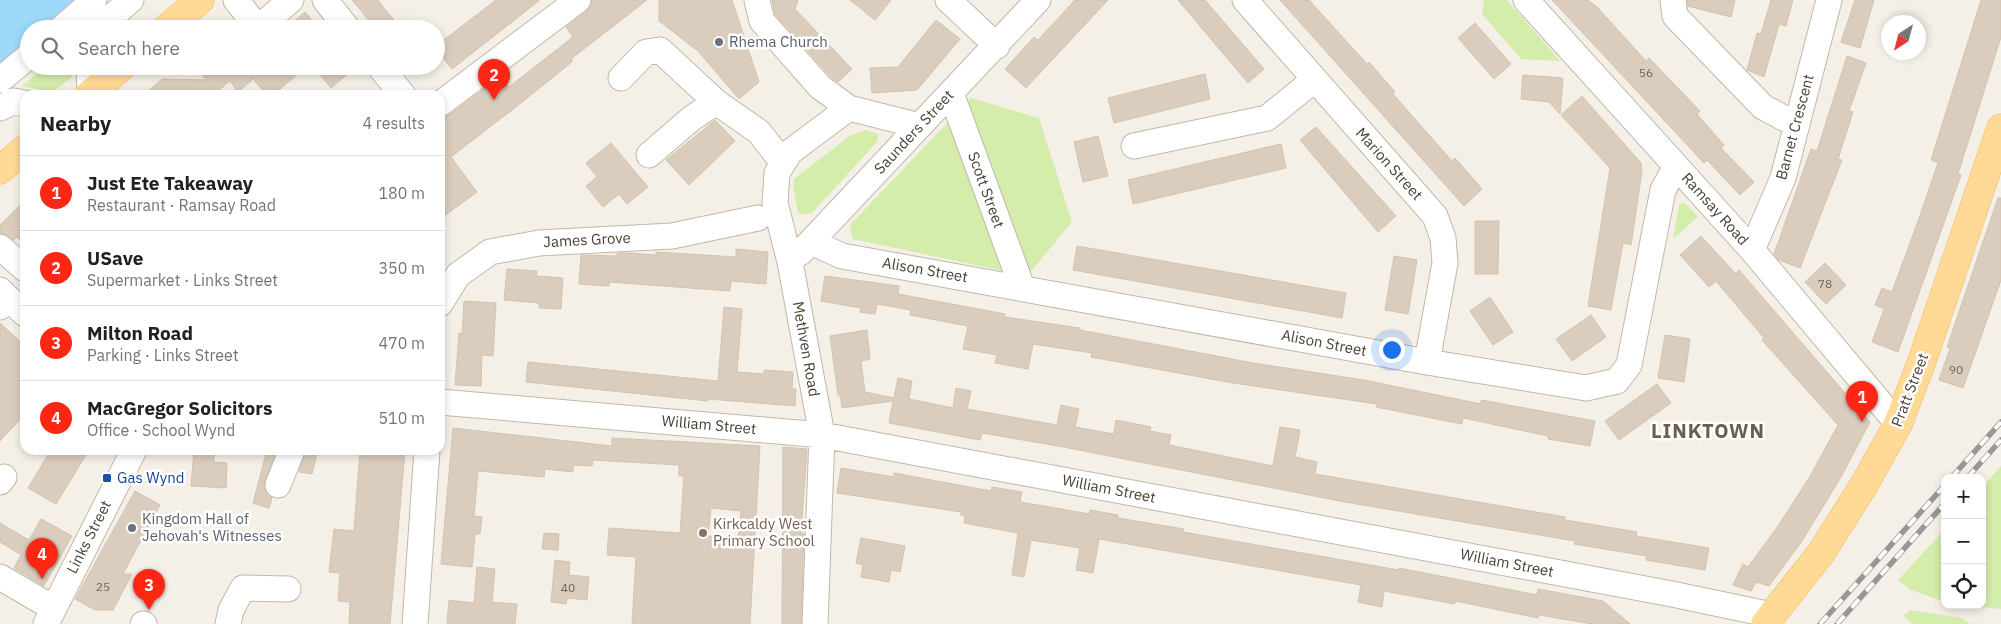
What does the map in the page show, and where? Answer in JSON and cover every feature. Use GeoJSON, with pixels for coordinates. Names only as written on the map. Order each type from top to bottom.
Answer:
{"type":"FeatureCollection","features":[{"type":"Feature","properties":{"kind":"main road"},"geometry":{"type":"LineString","coordinates":[[177,20],[200,0]]}},
{"type":"Feature","properties":{"kind":"main road"},"geometry":{"type":"LineString","coordinates":[[95,90],[112,75]]}},
{"type":"Feature","properties":{"kind":"main road","name":"Pratt Street"},"geometry":{"type":"LineString","coordinates":[[1768,620],[1839,527],[1898,424],[1922,361],[2001,130]]}},
{"type":"Feature","properties":{"kind":"main road"},"geometry":{"type":"LineString","coordinates":[[0,170],[20,153]]}},
{"type":"Feature","properties":{"kind":"street"},"geometry":{"type":"LineString","coordinates":[[71,20],[94,0]]}},
{"type":"Feature","properties":{"kind":"street"},"geometry":{"type":"LineString","coordinates":[[108,20],[131,0]]}},
{"type":"Feature","properties":{"kind":"street"},"geometry":{"type":"LineString","coordinates":[[236,0],[252,20]]}},
{"type":"Feature","properties":{"kind":"street"},"geometry":{"type":"LineString","coordinates":[[267,20],[291,0]]}},
{"type":"Feature","properties":{"kind":"street"},"geometry":{"type":"LineString","coordinates":[[325,0],[341,20]]}},
{"type":"Feature","properties":{"kind":"street"},"geometry":{"type":"LineString","coordinates":[[445,100],[578,0]]}},
{"type":"Feature","properties":{"kind":"street"},"geometry":{"type":"LineString","coordinates":[[758,0],[762,21],[820,87],[849,108],[920,126]]}},
{"type":"Feature","properties":{"kind":"street"},"geometry":{"type":"LineString","coordinates":[[948,0],[997,46]]}},
{"type":"Feature","properties":{"kind":"street","name":"Saunders Street"},"geometry":{"type":"LineString","coordinates":[[790,262],[997,46],[1038,0]]}},
{"type":"Feature","properties":{"kind":"street","name":"Marion Street"},"geometry":{"type":"LineString","coordinates":[[1245,0],[1435,216],[1443,238],[1444,263],[1427,362]]}},
{"type":"Feature","properties":{"kind":"street","name":"Ramsay Road"},"geometry":{"type":"LineString","coordinates":[[1526,0],[1752,250],[1898,424]]}},
{"type":"Feature","properties":{"kind":"street"},"geometry":{"type":"LineString","coordinates":[[1673,0],[1675,16],[1763,107],[1797,125]]}},
{"type":"Feature","properties":{"kind":"street","name":"Barnet Crescent"},"geometry":{"type":"LineString","coordinates":[[1752,250],[1783,178],[1829,0]]}},
{"type":"Feature","properties":{"kind":"street"},"geometry":{"type":"LineString","coordinates":[[621,78],[646,52],[660,50],[716,102],[759,132],[783,163]]}},
{"type":"Feature","properties":{"kind":"street"},"geometry":{"type":"LineString","coordinates":[[0,80],[20,63]]}},
{"type":"Feature","properties":{"kind":"street"},"geometry":{"type":"LineString","coordinates":[[89,75],[90,90]]}},
{"type":"Feature","properties":{"kind":"street"},"geometry":{"type":"LineString","coordinates":[[1134,146],[1267,118],[1314,80]]}},
{"type":"Feature","properties":{"kind":"street","name":"Scott Street"},"geometry":{"type":"LineString","coordinates":[[950,93],[1022,287]]}},
{"type":"Feature","properties":{"kind":"street"},"geometry":{"type":"LineString","coordinates":[[0,108],[14,100],[20,102]]}},
{"type":"Feature","properties":{"kind":"street"},"geometry":{"type":"LineString","coordinates":[[649,155],[692,118],[716,102]]}},
{"type":"Feature","properties":{"kind":"street","name":"Methven Road"},"geometry":{"type":"LineString","coordinates":[[815,624],[822,435],[790,262],[776,203],[777,173],[790,152],[849,108]]}},
{"type":"Feature","properties":{"kind":"street","name":"Alison Street"},"geometry":{"type":"LineString","coordinates":[[811,242],[842,256],[1022,287],[1427,362],[1586,388],[1617,381],[1629,366],[1663,190],[1676,166]]}},
{"type":"Feature","properties":{"kind":"street","name":"James Grove"},"geometry":{"type":"LineString","coordinates":[[445,296],[458,275],[490,252],[539,243],[571,240],[672,236],[758,218]]}},
{"type":"Feature","properties":{"kind":"street"},"geometry":{"type":"LineString","coordinates":[[0,247],[20,265]]}},
{"type":"Feature","properties":{"kind":"street","name":"William Street"},"geometry":{"type":"LineString","coordinates":[[445,402],[822,435],[1662,592],[1768,620]]}},
{"type":"Feature","properties":{"kind":"street","name":"Links Street"},"geometry":{"type":"LineString","coordinates":[[50,616],[131,455]]}},
{"type":"Feature","properties":{"kind":"street"},"geometry":{"type":"LineString","coordinates":[[278,485],[290,455]]}},
{"type":"Feature","properties":{"kind":"street"},"geometry":{"type":"LineString","coordinates":[[415,624],[427,455]]}},
{"type":"Feature","properties":{"kind":"street"},"geometry":{"type":"LineString","coordinates":[[0,577],[50,616]]}},
{"type":"Feature","properties":{"kind":"street"},"geometry":{"type":"LineString","coordinates":[[228,624],[231,610],[243,588],[288,589]]}},
{"type":"Feature","properties":{"kind":"green space"},"geometry":{"type":"Polygon","coordinates":[[[1484,0],[1507,0],[1560,61],[1521,59],[1482,14],[1484,0]]]}},
{"type":"Feature","properties":{"kind":"green space"},"geometry":{"type":"Polygon","coordinates":[[[35,75],[72,75],[56,90],[43,90],[22,86],[35,75]]]}},
{"type":"Feature","properties":{"kind":"green space"},"geometry":{"type":"Polygon","coordinates":[[[971,98],[1039,118],[1072,222],[1027,276],[853,239],[850,225],[971,98]]]}},
{"type":"Feature","properties":{"kind":"green space"},"geometry":{"type":"Polygon","coordinates":[[[865,130],[879,134],[877,142],[812,213],[802,215],[798,212],[793,186],[794,179],[851,135],[865,130]]]}},
{"type":"Feature","properties":{"kind":"green space"},"geometry":{"type":"Polygon","coordinates":[[[1685,203],[1698,217],[1673,239],[1679,205],[1685,203]]]}},
{"type":"Feature","properties":{"kind":"green space"},"geometry":{"type":"Polygon","coordinates":[[[2001,466],[2001,609],[1986,607],[1986,483],[2001,466]]]}},
{"type":"Feature","properties":{"kind":"green space"},"geometry":{"type":"Polygon","coordinates":[[[1941,533],[1941,601],[1911,590],[1898,580],[1941,533]]]}},
{"type":"Feature","properties":{"kind":"green space"},"geometry":{"type":"Polygon","coordinates":[[[1910,610],[1963,618],[1970,624],[1912,624],[1903,616],[1910,610]]]}},
{"type":"Feature","properties":{"kind":"water"},"geometry":{"type":"Polygon","coordinates":[[[0,0],[79,0],[55,20],[20,20],[20,49],[0,66],[0,0]]]}},
{"type":"Feature","properties":{"kind":"building"},"geometry":{"type":"Polygon","coordinates":[[[352,0],[378,0],[394,20],[369,20],[352,0]]]}},
{"type":"Feature","properties":{"kind":"building"},"geometry":{"type":"Polygon","coordinates":[[[496,0],[540,0],[452,69],[445,60],[445,39],[496,0]]]}},
{"type":"Feature","properties":{"kind":"building"},"geometry":{"type":"Polygon","coordinates":[[[592,0],[647,0],[571,59],[573,61],[521,103],[451,157],[477,192],[445,215],[445,116],[500,77],[509,87],[573,37],[566,27],[587,11],[592,0]]]}},
{"type":"Feature","properties":{"kind":"building","name":"Rhema Church"},"geometry":{"type":"Polygon","coordinates":[[[659,0],[732,0],[759,82],[739,99],[698,51],[659,21],[659,0]]]}},
{"type":"Feature","properties":{"kind":"building"},"geometry":{"type":"Polygon","coordinates":[[[772,0],[798,0],[795,9],[852,69],[838,82],[830,76],[775,14],[772,0]]]}},
{"type":"Feature","properties":{"kind":"building"},"geometry":{"type":"Polygon","coordinates":[[[850,0],[891,0],[875,20],[850,0]]]}},
{"type":"Feature","properties":{"kind":"building"},"geometry":{"type":"Polygon","coordinates":[[[1075,0],[1108,0],[1026,88],[1005,69],[1034,37],[1038,40],[1075,0]]]}},
{"type":"Feature","properties":{"kind":"building"},"geometry":{"type":"Polygon","coordinates":[[[1178,0],[1205,0],[1264,69],[1248,83],[1178,0]]]}},
{"type":"Feature","properties":{"kind":"building"},"geometry":{"type":"Polygon","coordinates":[[[1280,0],[1309,0],[1367,64],[1369,62],[1395,92],[1393,94],[1452,161],[1455,158],[1482,189],[1464,206],[1280,0]]]}},
{"type":"Feature","properties":{"kind":"building"},"geometry":{"type":"Polygon","coordinates":[[[1552,0],[1588,0],[1597,7],[1646,61],[1649,58],[1700,111],[1697,114],[1724,145],[1721,148],[1754,182],[1740,195],[1707,160],[1704,163],[1552,0]]]}},
{"type":"Feature","properties":{"kind":"building"},"geometry":{"type":"Polygon","coordinates":[[[1687,0],[1735,0],[1731,17],[1688,6],[1687,0]]]}},
{"type":"Feature","properties":{"kind":"building"},"geometry":{"type":"Polygon","coordinates":[[[1771,0],[1793,0],[1786,26],[1779,24],[1764,77],[1747,70],[1757,33],[1761,34],[1771,0]]]}},
{"type":"Feature","properties":{"kind":"building"},"geometry":{"type":"Polygon","coordinates":[[[1855,0],[1874,0],[1860,48],[1841,42],[1855,0]]]}},
{"type":"Feature","properties":{"kind":"building"},"geometry":{"type":"Polygon","coordinates":[[[1981,0],[2001,0],[2001,37],[1958,174],[1961,175],[1898,352],[1872,342],[1884,309],[1875,305],[1882,288],[1892,292],[1917,224],[1938,163],[1931,160],[1981,0]]]}},
{"type":"Feature","properties":{"kind":"building"},"geometry":{"type":"Polygon","coordinates":[[[305,12],[312,20],[296,20],[305,12]]]}},
{"type":"Feature","properties":{"kind":"building"},"geometry":{"type":"Polygon","coordinates":[[[936,20],[960,39],[917,90],[872,93],[870,68],[898,67],[936,20]]]}},
{"type":"Feature","properties":{"kind":"building"},"geometry":{"type":"Polygon","coordinates":[[[1475,23],[1511,64],[1494,79],[1458,38],[1475,23]]]}},
{"type":"Feature","properties":{"kind":"building"},"geometry":{"type":"Polygon","coordinates":[[[1847,56],[1866,63],[1849,111],[1853,112],[1838,159],[1842,160],[1800,268],[1779,260],[1774,254],[1811,149],[1817,151],[1847,56]]]}},
{"type":"Feature","properties":{"kind":"building"},"geometry":{"type":"Polygon","coordinates":[[[1205,74],[1210,99],[1114,123],[1108,98],[1205,74]]]}},
{"type":"Feature","properties":{"kind":"building"},"geometry":{"type":"Polygon","coordinates":[[[202,75],[296,75],[279,90],[263,90],[253,79],[240,90],[237,90],[230,81],[219,90],[150,90],[162,79],[206,80],[202,75]]]}},
{"type":"Feature","properties":{"kind":"building"},"geometry":{"type":"Polygon","coordinates":[[[320,75],[346,75],[331,88],[320,75]]]}},
{"type":"Feature","properties":{"kind":"building"},"geometry":{"type":"Polygon","coordinates":[[[1523,75],[1563,78],[1560,114],[1549,102],[1521,99],[1523,75]]]}},
{"type":"Feature","properties":{"kind":"building"},"geometry":{"type":"Polygon","coordinates":[[[1582,96],[1641,163],[1642,171],[1631,245],[1623,243],[1611,310],[1588,306],[1610,168],[1561,115],[1582,96]]]}},
{"type":"Feature","properties":{"kind":"building"},"geometry":{"type":"Polygon","coordinates":[[[715,120],[735,141],[689,185],[666,160],[715,120]]]}},
{"type":"Feature","properties":{"kind":"building"},"geometry":{"type":"Polygon","coordinates":[[[1316,127],[1396,216],[1378,232],[1300,140],[1316,127]]]}},
{"type":"Feature","properties":{"kind":"building"},"geometry":{"type":"Polygon","coordinates":[[[1098,136],[1108,176],[1083,182],[1074,142],[1098,136]]]}},
{"type":"Feature","properties":{"kind":"building"},"geometry":{"type":"Polygon","coordinates":[[[611,143],[648,187],[627,204],[619,194],[603,207],[586,186],[597,177],[586,163],[611,143]]]}},
{"type":"Feature","properties":{"kind":"building"},"geometry":{"type":"Polygon","coordinates":[[[1281,144],[1286,168],[1133,204],[1128,180],[1281,144]]]}},
{"type":"Feature","properties":{"kind":"building"},"geometry":{"type":"Polygon","coordinates":[[[1998,198],[2001,198],[2001,280],[1963,388],[1939,380],[1950,348],[1947,347],[1998,198]]]}},
{"type":"Feature","properties":{"kind":"building"},"geometry":{"type":"Polygon","coordinates":[[[20,205],[20,240],[17,237],[14,240],[0,233],[0,225],[20,205]]]}},
{"type":"Feature","properties":{"kind":"building"},"geometry":{"type":"Polygon","coordinates":[[[1475,221],[1499,221],[1498,274],[1475,274],[1475,221]]]}},
{"type":"Feature","properties":{"kind":"building"},"geometry":{"type":"Polygon","coordinates":[[[1701,236],[1736,274],[1739,270],[1870,422],[1841,477],[1802,541],[1769,586],[1756,582],[1751,591],[1733,585],[1743,564],[1748,567],[1778,526],[1809,478],[1838,425],[1762,340],[1764,338],[1716,281],[1709,287],[1680,255],[1701,236]]]}},
{"type":"Feature","properties":{"kind":"building"},"geometry":{"type":"Polygon","coordinates":[[[1077,246],[1346,293],[1342,318],[1073,270],[1077,246]]]}},
{"type":"Feature","properties":{"kind":"building"},"geometry":{"type":"Polygon","coordinates":[[[736,249],[768,252],[766,284],[731,281],[730,291],[609,282],[609,286],[579,284],[581,255],[617,256],[617,253],[628,253],[656,255],[656,252],[736,257],[736,249]]]}},
{"type":"Feature","properties":{"kind":"building"},"geometry":{"type":"Polygon","coordinates":[[[1394,256],[1417,260],[1408,314],[1385,310],[1394,256]]]}},
{"type":"Feature","properties":{"kind":"building"},"geometry":{"type":"Polygon","coordinates":[[[1825,263],[1846,285],[1826,304],[1805,282],[1825,263]]]}},
{"type":"Feature","properties":{"kind":"building"},"geometry":{"type":"Polygon","coordinates":[[[507,269],[537,271],[536,276],[563,278],[561,309],[539,308],[539,303],[504,300],[507,269]]]}},
{"type":"Feature","properties":{"kind":"building"},"geometry":{"type":"Polygon","coordinates":[[[825,276],[899,286],[898,294],[1005,314],[1005,317],[1080,328],[1080,330],[1253,363],[1364,380],[1481,404],[1481,400],[1595,421],[1590,446],[1548,439],[1548,436],[1463,418],[1462,424],[1376,407],[1377,404],[1233,383],[1091,357],[1092,353],[1033,344],[1028,369],[995,363],[997,355],[963,349],[968,326],[910,315],[911,310],[877,304],[875,314],[860,312],[861,308],[821,301],[825,276]]]}},
{"type":"Feature","properties":{"kind":"building"},"geometry":{"type":"Polygon","coordinates":[[[1490,297],[1513,332],[1493,345],[1470,311],[1490,297]]]}},
{"type":"Feature","properties":{"kind":"building"},"geometry":{"type":"Polygon","coordinates":[[[464,301],[496,303],[493,356],[482,355],[481,386],[455,385],[459,333],[462,334],[464,301]]]}},
{"type":"Feature","properties":{"kind":"building"},"geometry":{"type":"Polygon","coordinates":[[[724,307],[742,309],[737,372],[764,374],[764,370],[793,372],[792,389],[796,389],[795,406],[708,399],[708,401],[526,382],[528,362],[718,381],[724,307]]]}},
{"type":"Feature","properties":{"kind":"building"},"geometry":{"type":"Polygon","coordinates":[[[1591,315],[1606,337],[1572,361],[1556,339],[1591,315]]]}},
{"type":"Feature","properties":{"kind":"building"},"geometry":{"type":"Polygon","coordinates":[[[0,323],[20,341],[20,419],[0,441],[0,323]]]}},
{"type":"Feature","properties":{"kind":"building"},"geometry":{"type":"Polygon","coordinates":[[[867,330],[870,359],[861,361],[865,392],[894,398],[898,378],[912,381],[909,399],[953,408],[956,388],[971,391],[967,409],[1057,425],[1061,405],[1079,409],[1075,427],[1114,434],[1116,420],[1151,427],[1150,431],[1171,435],[1169,445],[1273,466],[1280,427],[1300,430],[1295,457],[1317,462],[1315,474],[1565,517],[1565,520],[1637,532],[1636,536],[1709,548],[1705,570],[1646,560],[1647,556],[1574,544],[1575,541],[1345,502],[1058,446],[982,433],[980,440],[889,423],[893,401],[842,408],[840,395],[838,395],[830,336],[867,330]]]}},
{"type":"Feature","properties":{"kind":"building"},"geometry":{"type":"Polygon","coordinates":[[[1665,335],[1690,339],[1684,382],[1658,378],[1665,335]]]}},
{"type":"Feature","properties":{"kind":"building"},"geometry":{"type":"Polygon","coordinates":[[[1657,384],[1671,403],[1619,440],[1605,421],[1657,384]]]}},
{"type":"Feature","properties":{"kind":"building"},"geometry":{"type":"Polygon","coordinates":[[[453,428],[612,446],[612,438],[760,446],[750,624],[632,624],[636,557],[607,555],[609,528],[680,533],[684,476],[679,476],[679,465],[593,460],[592,466],[573,465],[573,472],[545,469],[544,477],[478,471],[474,516],[482,517],[480,534],[475,534],[472,567],[441,564],[453,428]],[[711,508],[708,536],[738,539],[741,511],[711,508]]]}},
{"type":"Feature","properties":{"kind":"building"},"geometry":{"type":"Polygon","coordinates":[[[783,447],[807,449],[801,533],[804,533],[801,624],[782,624],[783,447]]]}},
{"type":"Feature","properties":{"kind":"building"},"geometry":{"type":"Polygon","coordinates":[[[48,455],[86,455],[56,504],[28,488],[48,455]]]}},
{"type":"Feature","properties":{"kind":"building"},"geometry":{"type":"Polygon","coordinates":[[[194,455],[214,455],[214,462],[227,463],[226,488],[191,486],[194,455]]]}},
{"type":"Feature","properties":{"kind":"building"},"geometry":{"type":"Polygon","coordinates":[[[266,455],[275,455],[265,480],[264,488],[272,498],[269,508],[253,503],[266,455]]]}},
{"type":"Feature","properties":{"kind":"building"},"geometry":{"type":"Polygon","coordinates":[[[304,455],[317,455],[312,474],[299,472],[304,455]]]}},
{"type":"Feature","properties":{"kind":"building"},"geometry":{"type":"Polygon","coordinates":[[[360,455],[405,455],[390,624],[349,624],[350,602],[338,601],[340,573],[329,572],[334,529],[354,531],[360,455]]]}},
{"type":"Feature","properties":{"kind":"building"},"geometry":{"type":"Polygon","coordinates":[[[841,468],[894,477],[894,473],[991,491],[992,487],[1022,492],[1020,502],[1090,514],[1090,510],[1118,515],[1118,518],[1184,529],[1183,532],[1399,570],[1399,568],[1537,595],[1538,589],[1603,601],[1630,624],[1593,624],[1539,615],[1538,618],[1455,601],[1455,604],[1384,591],[1382,607],[1358,602],[1361,585],[1099,539],[1093,573],[1076,570],[1080,548],[1031,540],[1024,577],[1012,575],[1018,533],[964,523],[965,516],[961,515],[961,512],[837,493],[841,468]]]}},
{"type":"Feature","properties":{"kind":"building"},"geometry":{"type":"Polygon","coordinates":[[[135,491],[160,505],[123,574],[132,574],[113,610],[95,610],[75,599],[135,491]]]}},
{"type":"Feature","properties":{"kind":"building"},"geometry":{"type":"Polygon","coordinates":[[[41,519],[72,536],[44,586],[14,568],[21,555],[0,542],[0,523],[29,540],[41,519]]]}},
{"type":"Feature","properties":{"kind":"building"},"geometry":{"type":"Polygon","coordinates":[[[544,533],[559,534],[558,550],[542,549],[544,533]]]}},
{"type":"Feature","properties":{"kind":"building"},"geometry":{"type":"Polygon","coordinates":[[[861,538],[905,546],[900,572],[891,570],[889,582],[861,577],[863,565],[856,563],[861,538]]]}},
{"type":"Feature","properties":{"kind":"building"},"geometry":{"type":"Polygon","coordinates":[[[555,560],[570,562],[569,575],[589,577],[587,600],[567,598],[566,604],[551,602],[555,560]]]}},
{"type":"Feature","properties":{"kind":"building"},"geometry":{"type":"Polygon","coordinates":[[[477,567],[495,569],[492,602],[517,604],[515,624],[447,624],[449,600],[474,603],[477,567]]]}},
{"type":"Feature","properties":{"kind":"railway"},"geometry":{"type":"LineString","coordinates":[[1955,474],[2001,422]]}},
{"type":"Feature","properties":{"kind":"railway"},"geometry":{"type":"LineString","coordinates":[[1971,474],[2001,440]]}},
{"type":"Feature","properties":{"kind":"railway"},"geometry":{"type":"LineString","coordinates":[[1820,624],[1941,489]]}},
{"type":"Feature","properties":{"kind":"railway"},"geometry":{"type":"LineString","coordinates":[[1837,624],[1941,507]]}},
{"type":"Feature","properties":{"kind":"place","name":"Rhema Church"},"geometry":{"type":"Point","coordinates":[719,42]}},
{"type":"Feature","properties":{"kind":"place","name":"USave"},"geometry":{"type":"Point","coordinates":[494,100]}},
{"type":"Feature","properties":{"kind":"place","name":"Just Ete Takeaway"},"geometry":{"type":"Point","coordinates":[1862,422]}},
{"type":"Feature","properties":{"kind":"place","name":"Gas Wynd"},"geometry":{"type":"Point","coordinates":[107,478]}},
{"type":"Feature","properties":{"kind":"place","name":"Kingdom Hall of Jehovah's Witnesses"},"geometry":{"type":"Point","coordinates":[132,528]}},
{"type":"Feature","properties":{"kind":"place","name":"Kirkcaldy West Primary School"},"geometry":{"type":"Point","coordinates":[703,533]}},
{"type":"Feature","properties":{"kind":"place","name":"MacGregor Solicitors"},"geometry":{"type":"Point","coordinates":[42,579]}},
{"type":"Feature","properties":{"kind":"place","name":"Milton Road"},"geometry":{"type":"Point","coordinates":[149,610]}},
{"type":"Feature","properties":{"kind":"district","name":"LINKTOWN"},"geometry":{"type":"Point","coordinates":[1708,431]}}]}
